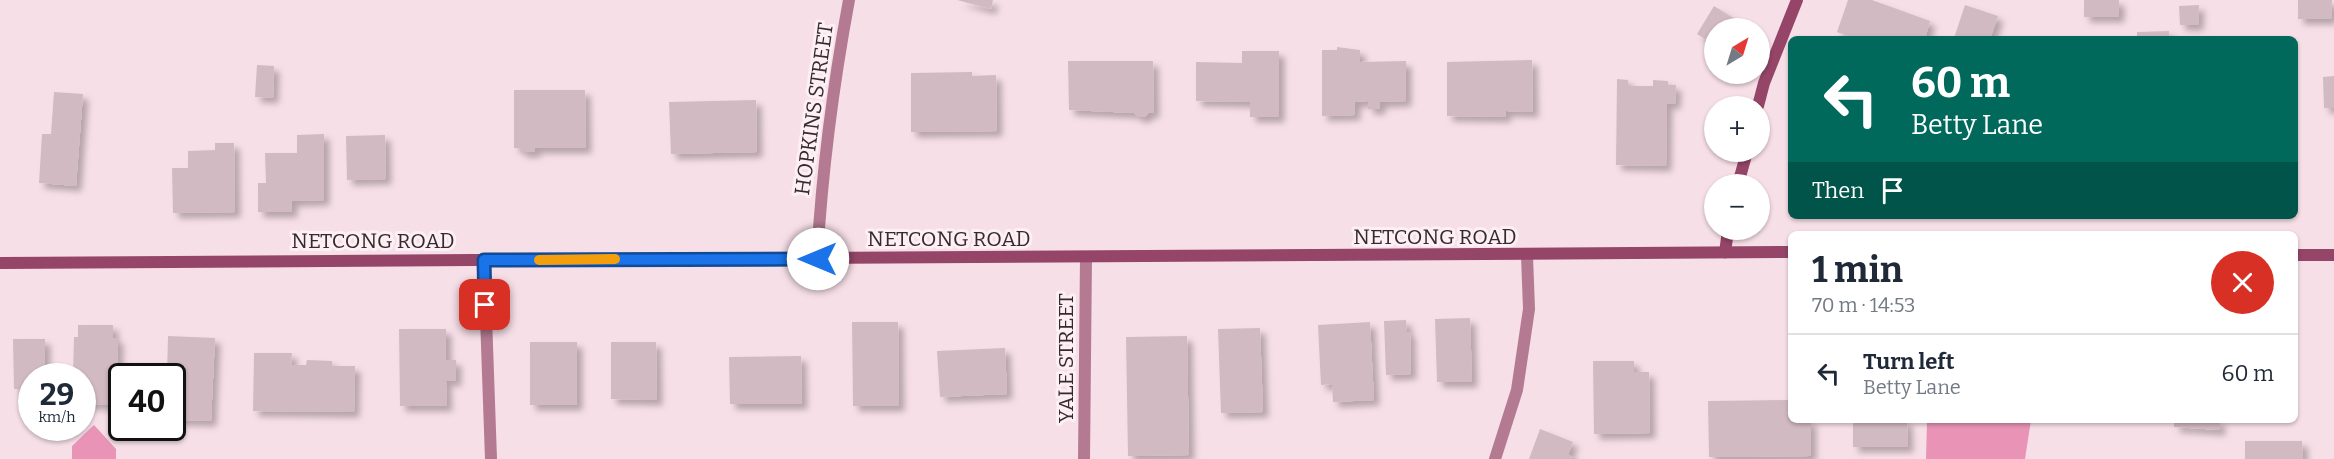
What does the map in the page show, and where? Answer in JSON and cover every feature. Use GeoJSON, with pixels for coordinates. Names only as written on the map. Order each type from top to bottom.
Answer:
{"type":"FeatureCollection","features":[{"type":"Feature","properties":{"kind":"street","name":"HOPKINS STREET"},"geometry":{"type":"LineString","coordinates":[[818,259],[821,190],[836,68],[849,0]]}},
{"type":"Feature","properties":{"kind":"street"},"geometry":{"type":"LineString","coordinates":[[1761,96],[1797,0]]}},
{"type":"Feature","properties":{"kind":"street"},"geometry":{"type":"LineString","coordinates":[[1725,253],[1727,240]]}},
{"type":"Feature","properties":{"kind":"street","name":"NETCONG ROAD"},"geometry":{"type":"LineString","coordinates":[[0,263],[1527,256],[1788,252]]}},
{"type":"Feature","properties":{"kind":"street"},"geometry":{"type":"LineString","coordinates":[[2298,255],[2334,255]]}},
{"type":"Feature","properties":{"kind":"street"},"geometry":{"type":"LineString","coordinates":[[1495,459],[1517,390],[1529,309],[1527,256]]}},
{"type":"Feature","properties":{"kind":"street","name":"YALE STREET"},"geometry":{"type":"LineString","coordinates":[[1084,459],[1086,257]]}},
{"type":"Feature","properties":{"kind":"street"},"geometry":{"type":"LineString","coordinates":[[484,260],[491,459]]}},
{"type":"Feature","properties":{"kind":"shaded area"},"geometry":{"type":"Polygon","coordinates":[[[1927,423],[2031,423],[2025,459],[1926,459],[1927,423]]]}},
{"type":"Feature","properties":{"kind":"shaded area"},"geometry":{"type":"Polygon","coordinates":[[[96,427],[116,449],[116,459],[72,459],[72,446],[77,441],[96,441],[96,427]]]}},
{"type":"Feature","properties":{"kind":"building"},"geometry":{"type":"Polygon","coordinates":[[[957,0],[993,0],[991,9],[957,0]]]}},
{"type":"Feature","properties":{"kind":"building"},"geometry":{"type":"Polygon","coordinates":[[[1848,0],[1872,0],[1930,21],[1926,36],[1848,36],[1837,32],[1848,0]]]}},
{"type":"Feature","properties":{"kind":"building"},"geometry":{"type":"Polygon","coordinates":[[[2084,0],[2119,0],[2119,17],[2084,17],[2084,0]]]}},
{"type":"Feature","properties":{"kind":"building"},"geometry":{"type":"Polygon","coordinates":[[[2298,0],[2332,0],[2331,19],[2298,19],[2298,0]]]}},
{"type":"Feature","properties":{"kind":"building"},"geometry":{"type":"Polygon","coordinates":[[[1965,5],[1998,16],[1991,36],[1955,36],[1965,5]]]}},
{"type":"Feature","properties":{"kind":"building"},"geometry":{"type":"Polygon","coordinates":[[[2199,5],[2198,25],[2180,25],[2179,6],[2199,5]]]}},
{"type":"Feature","properties":{"kind":"building"},"geometry":{"type":"Polygon","coordinates":[[[1714,6],[1733,18],[1707,18],[1714,6]]]}},
{"type":"Feature","properties":{"kind":"building"},"geometry":{"type":"Polygon","coordinates":[[[1704,22],[1704,39],[1697,34],[1704,22]]]}},
{"type":"Feature","properties":{"kind":"building"},"geometry":{"type":"Polygon","coordinates":[[[2169,31],[2169,36],[2137,36],[2137,32],[2169,31]]]}},
{"type":"Feature","properties":{"kind":"building"},"geometry":{"type":"Polygon","coordinates":[[[1337,47],[1360,50],[1360,62],[1406,61],[1406,101],[1380,102],[1380,109],[1368,109],[1368,101],[1355,102],[1355,115],[1322,116],[1322,50],[1337,50],[1337,47]]]}},
{"type":"Feature","properties":{"kind":"building"},"geometry":{"type":"Polygon","coordinates":[[[1242,51],[1279,51],[1279,117],[1250,117],[1250,102],[1196,101],[1196,62],[1242,63],[1242,51]]]}},
{"type":"Feature","properties":{"kind":"building"},"geometry":{"type":"Polygon","coordinates":[[[1532,60],[1533,112],[1506,111],[1505,117],[1447,116],[1447,62],[1532,60]]]}},
{"type":"Feature","properties":{"kind":"building"},"geometry":{"type":"Polygon","coordinates":[[[1068,61],[1153,61],[1154,113],[1149,112],[1145,117],[1138,117],[1134,113],[1069,110],[1068,61]]]}},
{"type":"Feature","properties":{"kind":"building"},"geometry":{"type":"Polygon","coordinates":[[[257,65],[274,66],[273,98],[255,97],[257,65]]]}},
{"type":"Feature","properties":{"kind":"building"},"geometry":{"type":"Polygon","coordinates":[[[972,72],[972,76],[996,75],[997,131],[911,132],[911,73],[972,72]]]}},
{"type":"Feature","properties":{"kind":"building"},"geometry":{"type":"Polygon","coordinates":[[[2334,76],[2334,108],[2324,108],[2323,77],[2334,76]]]}},
{"type":"Feature","properties":{"kind":"building"},"geometry":{"type":"Polygon","coordinates":[[[1617,79],[1628,80],[1629,86],[1653,86],[1653,80],[1668,81],[1668,85],[1676,85],[1675,104],[1667,103],[1666,166],[1616,165],[1617,79]]]}},
{"type":"Feature","properties":{"kind":"building"},"geometry":{"type":"Polygon","coordinates":[[[514,90],[585,90],[586,148],[535,148],[535,152],[521,152],[521,148],[514,148],[514,90]]]}},
{"type":"Feature","properties":{"kind":"building"},"geometry":{"type":"Polygon","coordinates":[[[54,92],[83,94],[76,186],[39,183],[42,134],[51,134],[54,92]]]}},
{"type":"Feature","properties":{"kind":"building"},"geometry":{"type":"Polygon","coordinates":[[[756,100],[757,152],[671,154],[669,102],[756,100]]]}},
{"type":"Feature","properties":{"kind":"building"},"geometry":{"type":"Polygon","coordinates":[[[324,134],[324,200],[292,201],[292,212],[258,212],[258,183],[266,183],[265,153],[297,153],[297,135],[324,134]]]}},
{"type":"Feature","properties":{"kind":"building"},"geometry":{"type":"Polygon","coordinates":[[[385,135],[386,179],[347,180],[346,136],[385,135]]]}},
{"type":"Feature","properties":{"kind":"building"},"geometry":{"type":"Polygon","coordinates":[[[215,143],[234,143],[235,212],[173,213],[172,168],[188,168],[188,151],[215,150],[215,143]]]}},
{"type":"Feature","properties":{"kind":"building"},"geometry":{"type":"Polygon","coordinates":[[[1470,318],[1472,382],[1437,382],[1435,319],[1470,318]]]}},
{"type":"Feature","properties":{"kind":"building"},"geometry":{"type":"Polygon","coordinates":[[[1406,320],[1407,332],[1410,332],[1411,374],[1386,375],[1384,321],[1406,320]]]}},
{"type":"Feature","properties":{"kind":"building"},"geometry":{"type":"Polygon","coordinates":[[[852,322],[898,322],[899,406],[853,406],[852,322]]]}},
{"type":"Feature","properties":{"kind":"building"},"geometry":{"type":"Polygon","coordinates":[[[1370,322],[1374,400],[1333,402],[1332,384],[1321,385],[1318,325],[1370,322]]]}},
{"type":"Feature","properties":{"kind":"building"},"geometry":{"type":"Polygon","coordinates":[[[78,325],[113,325],[113,338],[118,338],[118,363],[108,363],[108,405],[96,404],[96,363],[73,363],[74,337],[78,337],[78,325]]]}},
{"type":"Feature","properties":{"kind":"building"},"geometry":{"type":"Polygon","coordinates":[[[1260,328],[1263,412],[1221,413],[1218,329],[1260,328]]]}},
{"type":"Feature","properties":{"kind":"building"},"geometry":{"type":"Polygon","coordinates":[[[399,329],[446,329],[446,360],[456,360],[456,381],[446,380],[447,406],[400,406],[399,329]]]}},
{"type":"Feature","properties":{"kind":"building"},"geometry":{"type":"Polygon","coordinates":[[[168,336],[215,338],[211,421],[186,420],[186,363],[167,363],[168,336]]]}},
{"type":"Feature","properties":{"kind":"building"},"geometry":{"type":"Polygon","coordinates":[[[1187,336],[1189,455],[1128,456],[1126,337],[1187,336]]]}},
{"type":"Feature","properties":{"kind":"building"},"geometry":{"type":"Polygon","coordinates":[[[13,339],[45,339],[45,363],[18,363],[18,389],[14,389],[13,339]]]}},
{"type":"Feature","properties":{"kind":"building"},"geometry":{"type":"Polygon","coordinates":[[[530,342],[577,342],[577,405],[530,405],[530,342]]]}},
{"type":"Feature","properties":{"kind":"building"},"geometry":{"type":"Polygon","coordinates":[[[611,342],[656,342],[657,400],[611,399],[611,342]]]}},
{"type":"Feature","properties":{"kind":"building"},"geometry":{"type":"Polygon","coordinates":[[[1005,348],[1007,394],[940,397],[937,351],[1005,348]]]}},
{"type":"Feature","properties":{"kind":"building"},"geometry":{"type":"Polygon","coordinates":[[[254,353],[292,353],[291,365],[306,365],[307,360],[332,361],[332,366],[355,366],[354,412],[253,411],[254,353]]]}},
{"type":"Feature","properties":{"kind":"building"},"geometry":{"type":"Polygon","coordinates":[[[801,356],[802,404],[730,404],[729,357],[801,356]]]}},
{"type":"Feature","properties":{"kind":"building"},"geometry":{"type":"Polygon","coordinates":[[[1593,361],[1634,361],[1634,372],[1649,372],[1650,433],[1594,434],[1593,361]]]}},
{"type":"Feature","properties":{"kind":"building"},"geometry":{"type":"Polygon","coordinates":[[[1788,400],[1788,423],[1811,423],[1811,456],[1709,457],[1708,401],[1788,400]]]}},
{"type":"Feature","properties":{"kind":"building"},"geometry":{"type":"Polygon","coordinates":[[[1853,423],[1907,423],[1908,447],[1853,447],[1853,423]]]}},
{"type":"Feature","properties":{"kind":"building"},"geometry":{"type":"Polygon","coordinates":[[[2174,423],[2220,423],[2220,430],[2174,427],[2174,423]]]}},
{"type":"Feature","properties":{"kind":"building"},"geometry":{"type":"Polygon","coordinates":[[[1540,429],[1573,442],[1568,455],[1578,459],[1529,459],[1540,429]]]}},
{"type":"Feature","properties":{"kind":"building"},"geometry":{"type":"Polygon","coordinates":[[[2245,441],[2302,441],[2303,459],[2245,459],[2245,441]]]}},
{"type":"Feature","properties":{"kind":"slow traffic"},"geometry":{"type":"LineString","coordinates":[[539,260],[615,259]]}},
{"type":"Feature","properties":{"kind":"route"},"geometry":{"type":"LineString","coordinates":[[485,305],[484,260],[818,259]]}}]}
